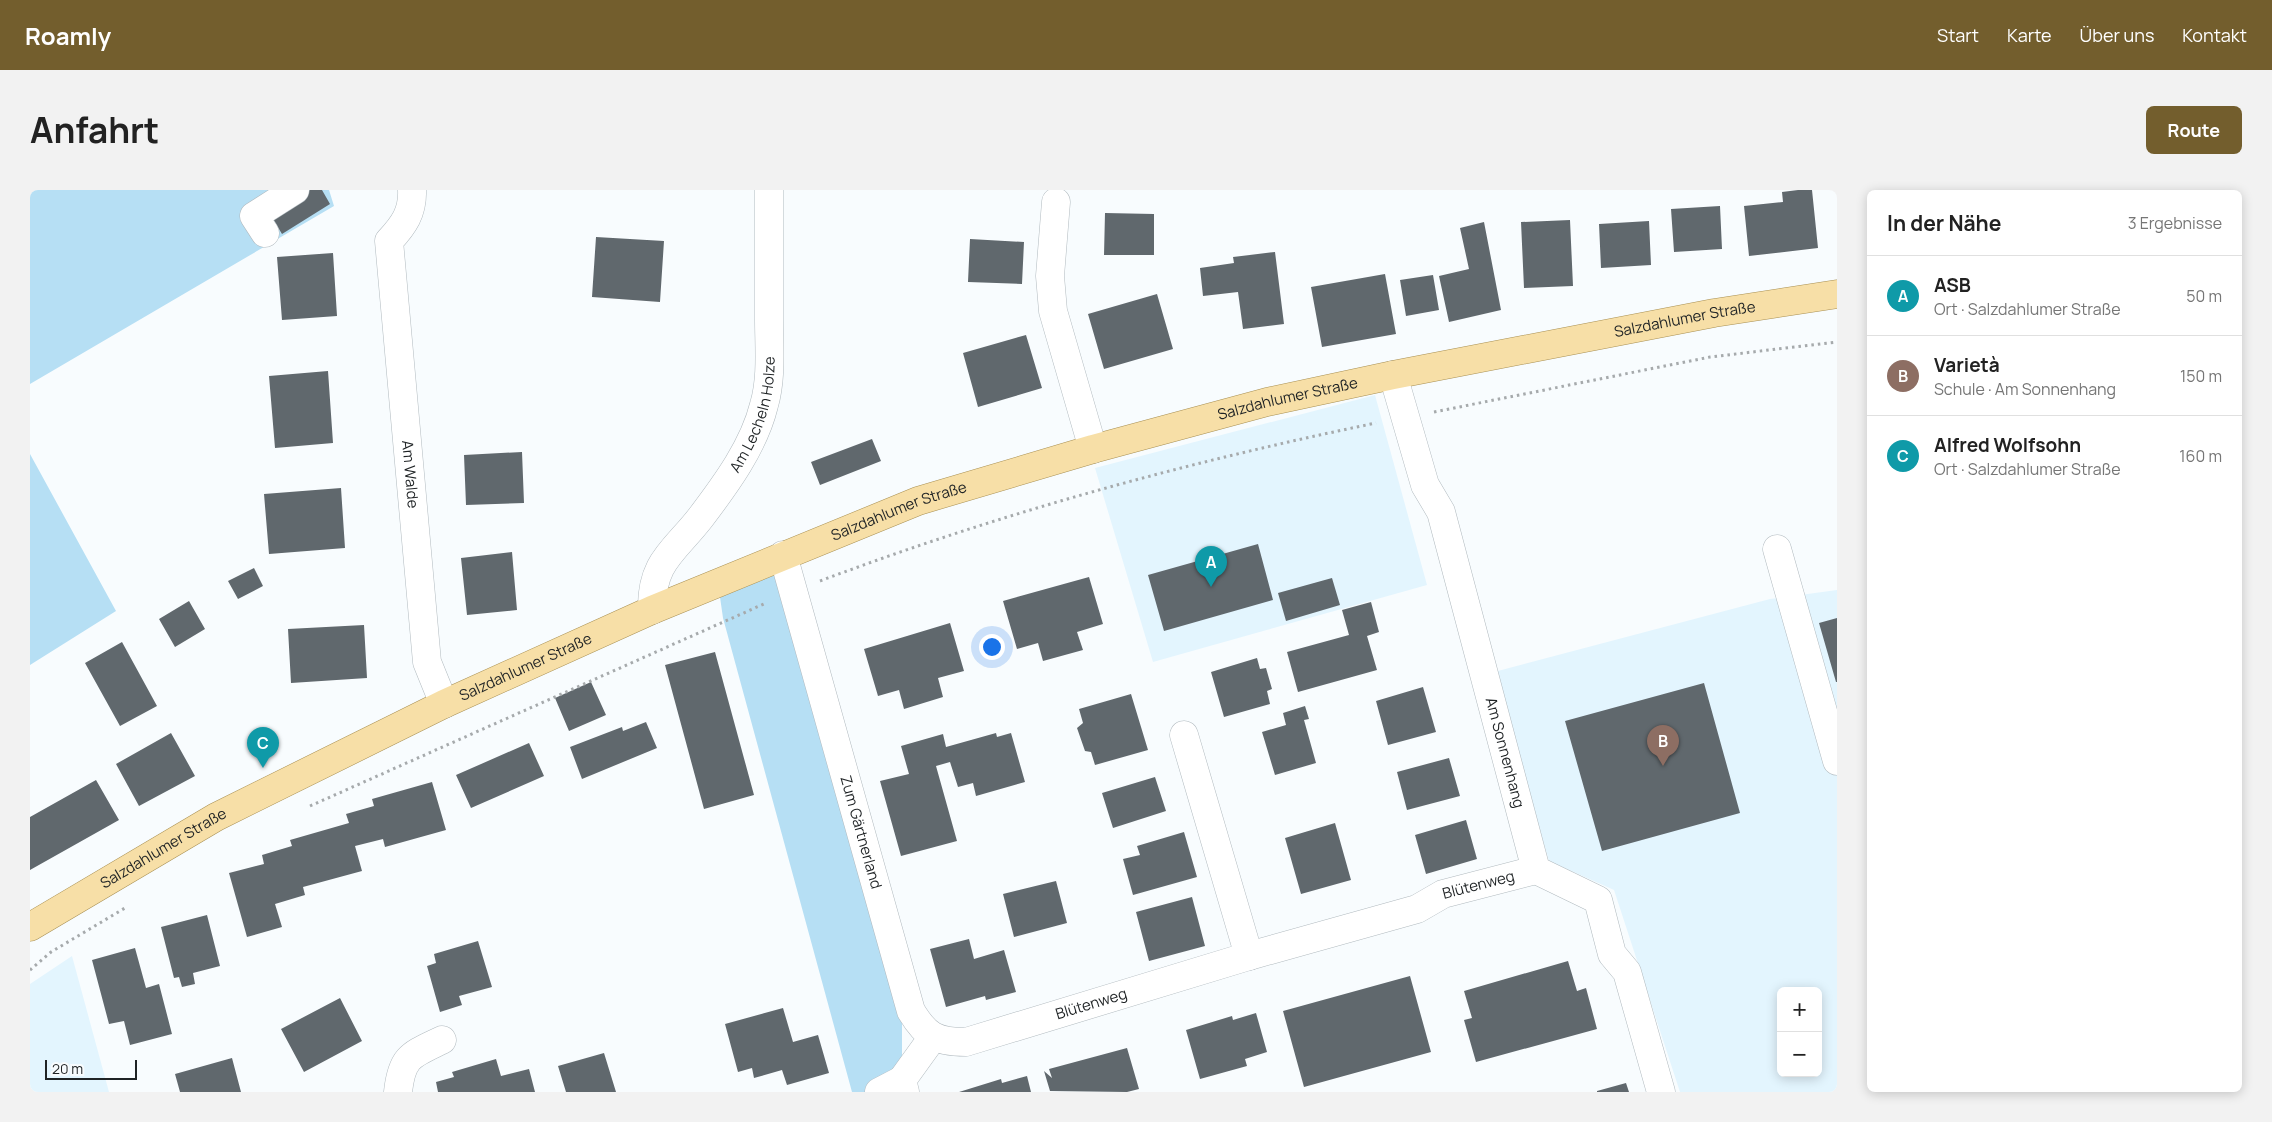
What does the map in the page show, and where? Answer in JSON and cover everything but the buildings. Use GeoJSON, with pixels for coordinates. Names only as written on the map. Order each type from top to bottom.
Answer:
{"type":"FeatureCollection","features":[{"type":"Feature","properties":{"kind":"main road","name":"Salzdahlumer Straße"},"geometry":{"type":"LineString","coordinates":[[30,927],[216,817],[444,704],[652,610],[918,501],[1093,449],[1268,402],[1393,375],[1714,313],[1837,294]]}},
{"type":"Feature","properties":{"kind":"street"},"geometry":{"type":"LineString","coordinates":[[265,233],[254,216],[295,190]]}},
{"type":"Feature","properties":{"kind":"street","name":"Am Walde"},"geometry":{"type":"LineString","coordinates":[[412,190],[413,204],[405,224],[389,241],[427,662],[444,704]]}},
{"type":"Feature","properties":{"kind":"street","name":"Am Lecheln Holze"},"geometry":{"type":"LineString","coordinates":[[652,610],[652,590],[659,569],[670,552],[700,518],[732,473],[751,441],[764,405],[769,368],[769,190]]}},
{"type":"Feature","properties":{"kind":"street"},"geometry":{"type":"LineString","coordinates":[[1056,202],[1050,276],[1053,311],[1093,449]]}},
{"type":"Feature","properties":{"kind":"street","name":"Am Sonnenhang"},"geometry":{"type":"LineString","coordinates":[[1393,375],[1425,484],[1441,512],[1536,870]]}},
{"type":"Feature","properties":{"kind":"street"},"geometry":{"type":"LineString","coordinates":[[1777,549],[1837,760]]}},
{"type":"Feature","properties":{"kind":"street","name":"Zum Gärtnerland"},"geometry":{"type":"LineString","coordinates":[[783,555],[911,1011],[921,1028],[933,1037]]}},
{"type":"Feature","properties":{"kind":"street"},"geometry":{"type":"LineString","coordinates":[[1184,736],[1250,956]]}},
{"type":"Feature","properties":{"kind":"street"},"geometry":{"type":"LineString","coordinates":[[1536,870],[1598,900],[1612,954],[1627,972],[1661,1092]]}},
{"type":"Feature","properties":{"kind":"street","name":"Blütenweg"},"geometry":{"type":"LineString","coordinates":[[933,1037],[950,1042],[966,1042],[1250,956],[1417,909],[1443,894],[1536,870]]}},
{"type":"Feature","properties":{"kind":"street"},"geometry":{"type":"LineString","coordinates":[[895,1088],[933,1037]]}},
{"type":"Feature","properties":{"kind":"street"},"geometry":{"type":"LineString","coordinates":[[398,1092],[400,1071],[413,1054],[442,1040]]}},
{"type":"Feature","properties":{"kind":"path"},"geometry":{"type":"LineString","coordinates":[[303,810],[793,591],[923,542],[1120,484],[1259,447],[1710,357],[1837,342]]}},
{"type":"Feature","properties":{"kind":"path"},"geometry":{"type":"LineString","coordinates":[[30,970],[51,952],[134,903]]}},
{"type":"Feature","properties":{"kind":"shaded area"},"geometry":{"type":"Polygon","coordinates":[[[30,190],[329,190],[334,206],[30,384],[30,190]]]}},
{"type":"Feature","properties":{"kind":"shaded area"},"geometry":{"type":"Polygon","coordinates":[[[1375,395],[1427,585],[1153,662],[1095,468],[1375,395]]]}},
{"type":"Feature","properties":{"kind":"shaded area"},"geometry":{"type":"Polygon","coordinates":[[[30,454],[116,611],[30,665],[30,454]]]}},
{"type":"Feature","properties":{"kind":"shaded area"},"geometry":{"type":"Polygon","coordinates":[[[783,555],[902,1023],[902,1080],[905,1092],[852,1092],[723,618],[718,583],[783,555]]]}},
{"type":"Feature","properties":{"kind":"shaded area"},"geometry":{"type":"Polygon","coordinates":[[[1837,590],[1837,1092],[1680,1092],[1614,890],[1549,861],[1494,672],[1770,599],[1837,590]]]}},
{"type":"Feature","properties":{"kind":"shaded area"},"geometry":{"type":"Polygon","coordinates":[[[72,956],[109,1092],[30,1092],[30,984],[72,956]]]}},
{"type":"Feature","properties":{"kind":"place","name":"ASB"},"geometry":{"type":"Point","coordinates":[1211,587]}},
{"type":"Feature","properties":{"kind":"place","name":"Varietà"},"geometry":{"type":"Point","coordinates":[1663,766]}},
{"type":"Feature","properties":{"kind":"place","name":"Alfred Wolfsohn"},"geometry":{"type":"Point","coordinates":[263,768]}}]}
